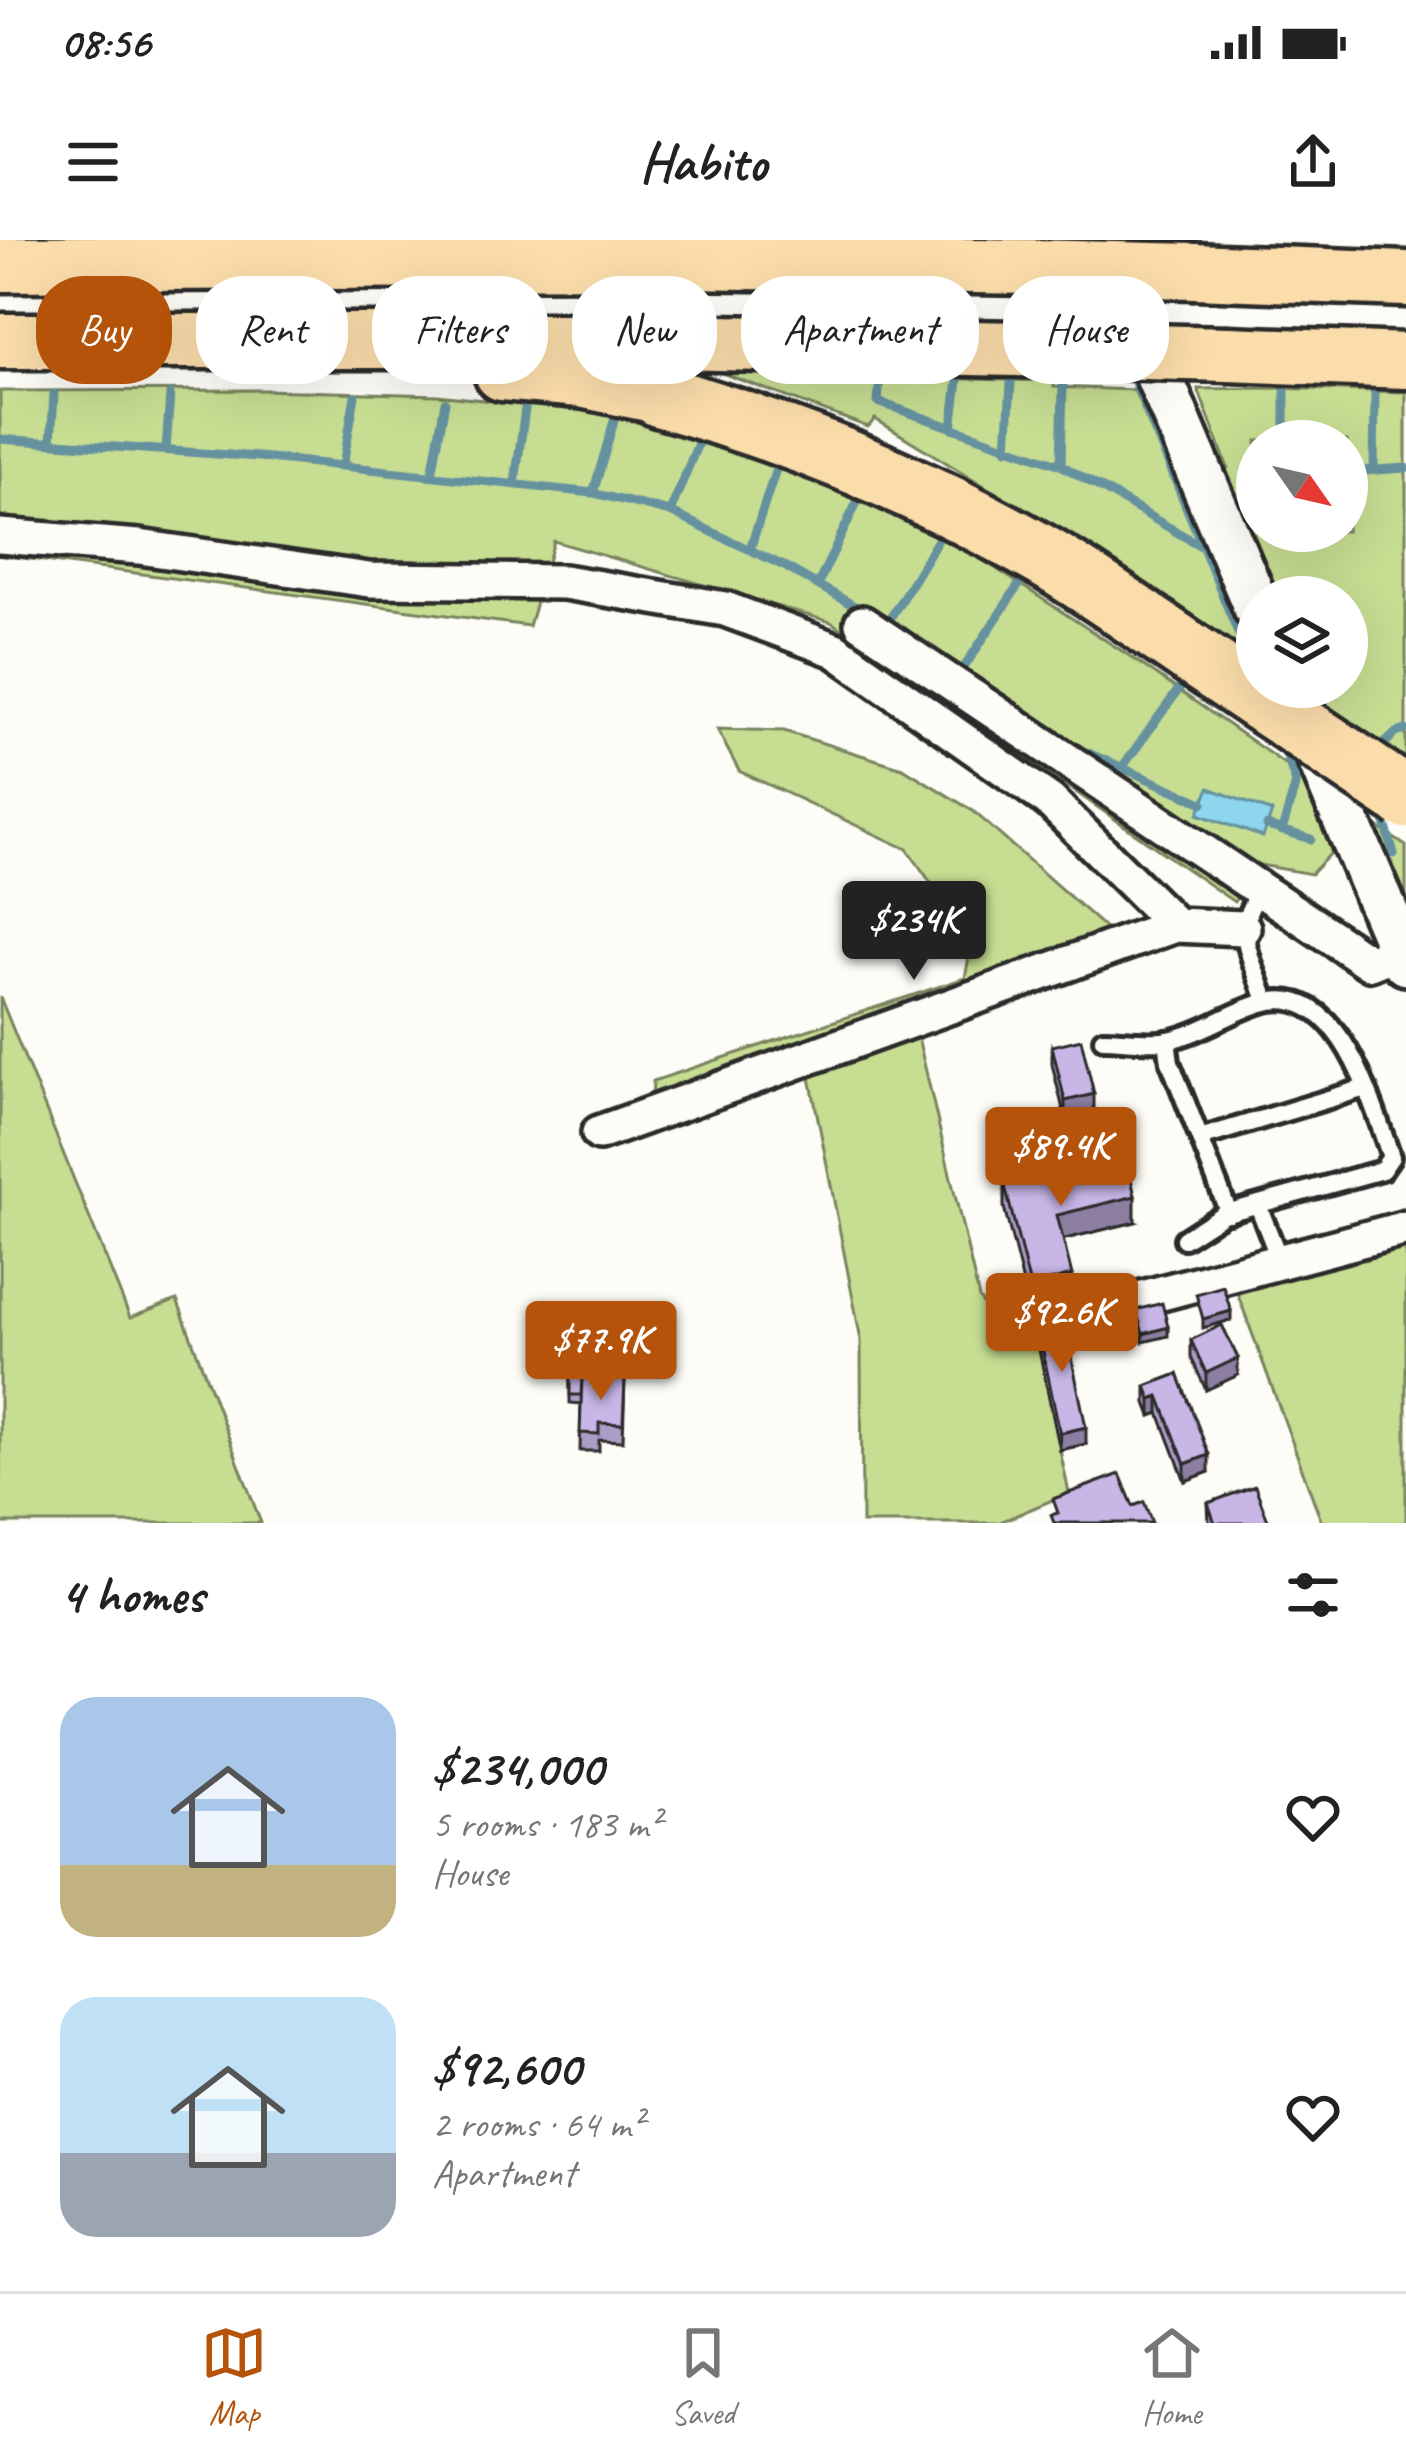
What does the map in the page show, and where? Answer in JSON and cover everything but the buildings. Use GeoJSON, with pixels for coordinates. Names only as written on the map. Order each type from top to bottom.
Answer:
{"type":"FeatureCollection","features":[{"type":"Feature","properties":{"kind":"highway"},"geometry":{"type":"LineString","coordinates":[[0,264],[626,260],[1406,279]]}},
{"type":"Feature","properties":{"kind":"highway"},"geometry":{"type":"LineString","coordinates":[[0,341],[36,341]]}},
{"type":"Feature","properties":{"kind":"highway"},"geometry":{"type":"LineString","coordinates":[[172,342],[621,341],[1406,361]]}},
{"type":"Feature","properties":{"kind":"highway"},"geometry":{"type":"LineString","coordinates":[[172,344],[581,380],[659,396],[802,440],[919,490],[1048,559],[1406,798]]}},
{"type":"Feature","properties":{"kind":"main road"},"geometry":{"type":"LineString","coordinates":[[1101,240],[1243,576]]}},
{"type":"Feature","properties":{"kind":"main road"},"geometry":{"type":"LineString","coordinates":[[1299,708],[1404,956]]}},
{"type":"Feature","properties":{"kind":"street"},"geometry":{"type":"LineString","coordinates":[[0,536],[139,548],[369,580],[564,582],[725,609],[835,650],[992,760],[1050,802],[1175,925]]}},
{"type":"Feature","properties":{"kind":"street"},"geometry":{"type":"LineString","coordinates":[[862,623],[1370,963],[1404,956]]}},
{"type":"Feature","properties":{"kind":"street"},"geometry":{"type":"LineString","coordinates":[[599,1133],[1175,925],[1244,928]]}},
{"type":"Feature","properties":{"kind":"street"},"geometry":{"type":"LineString","coordinates":[[1096,1322],[1120,1304],[1406,1228]]}},
{"type":"Feature","properties":{"kind":"lane"},"geometry":{"type":"LineString","coordinates":[[1262,891],[1245,909],[1244,928],[1266,1001]]}},
{"type":"Feature","properties":{"kind":"lane"},"geometry":{"type":"LineString","coordinates":[[1103,1039],[1167,1040],[1266,1001],[1285,1000],[1332,1025],[1366,1088],[1391,1157],[1382,1170],[1229,1213],[1184,1239]]}},
{"type":"Feature","properties":{"kind":"lane"},"geometry":{"type":"LineString","coordinates":[[1167,1040],[1170,1062],[1229,1213]]}},
{"type":"Feature","properties":{"kind":"lane"},"geometry":{"type":"LineString","coordinates":[[1200,1138],[1366,1088]]}},
{"type":"Feature","properties":{"kind":"lane"},"geometry":{"type":"LineString","coordinates":[[1258,1205],[1280,1261]]}},
{"type":"Feature","properties":{"kind":"green space"},"geometry":{"type":"Polygon","coordinates":[[[979,379],[1134,390],[1236,628],[1236,648],[1081,545],[875,419],[868,427],[752,384],[979,384],[979,379]]]}},
{"type":"Feature","properties":{"kind":"green space"},"geometry":{"type":"Polygon","coordinates":[[[1198,389],[1406,392],[1406,765],[1326,708],[1368,708],[1368,576],[1263,576],[1253,552],[1368,552],[1368,420],[1236,420],[1236,510],[1221,473],[1228,468],[1198,389]]]}},
{"type":"Feature","properties":{"kind":"green space"},"geometry":{"type":"Polygon","coordinates":[[[0,391],[437,395],[602,413],[654,424],[838,485],[957,543],[1312,783],[1331,853],[1311,874],[1260,865],[1234,902],[831,622],[554,541],[529,626],[0,555],[0,391]]]}},
{"type":"Feature","properties":{"kind":"green space"},"geometry":{"type":"Polygon","coordinates":[[[717,729],[784,731],[903,768],[973,811],[1122,943],[914,1020],[979,1298],[1001,1331],[1037,1340],[1069,1493],[998,1523],[862,1523],[861,1340],[807,1062],[651,1113],[653,1081],[965,978],[972,941],[907,849],[739,771],[717,729]]]}},
{"type":"Feature","properties":{"kind":"green space"},"geometry":{"type":"Polygon","coordinates":[[[1371,823],[1406,846],[1406,908],[1371,823]]]}},
{"type":"Feature","properties":{"kind":"green space"},"geometry":{"type":"Polygon","coordinates":[[[0,997],[130,1318],[177,1300],[261,1523],[0,1523],[0,997]]]}},
{"type":"Feature","properties":{"kind":"green space"},"geometry":{"type":"Polygon","coordinates":[[[1406,1249],[1406,1523],[1322,1523],[1237,1292],[1406,1249]]]}},
{"type":"Feature","properties":{"kind":"water"},"geometry":{"type":"Polygon","coordinates":[[[1209,788],[1272,812],[1263,837],[1198,814],[1209,788]]]}},
{"type":"Feature","properties":{"kind":"waterway"},"geometry":{"type":"LineString","coordinates":[[880,384],[878,402],[1061,465],[1201,546]]}},
{"type":"Feature","properties":{"kind":"waterway"},"geometry":{"type":"LineString","coordinates":[[952,428],[958,384]]}},
{"type":"Feature","properties":{"kind":"waterway"},"geometry":{"type":"LineString","coordinates":[[1007,449],[1011,384]]}},
{"type":"Feature","properties":{"kind":"waterway"},"geometry":{"type":"LineString","coordinates":[[1136,384],[1236,628]]}},
{"type":"Feature","properties":{"kind":"waterway"},"geometry":{"type":"LineString","coordinates":[[1061,465],[1063,386]]}},
{"type":"Feature","properties":{"kind":"waterway"},"geometry":{"type":"LineString","coordinates":[[1285,392],[1285,420]]}},
{"type":"Feature","properties":{"kind":"waterway"},"geometry":{"type":"LineString","coordinates":[[1374,470],[1375,393]]}},
{"type":"Feature","properties":{"kind":"waterway"},"geometry":{"type":"LineString","coordinates":[[51,443],[54,394]]}},
{"type":"Feature","properties":{"kind":"waterway"},"geometry":{"type":"LineString","coordinates":[[166,450],[170,394]]}},
{"type":"Feature","properties":{"kind":"waterway"},"geometry":{"type":"LineString","coordinates":[[343,465],[355,396]]}},
{"type":"Feature","properties":{"kind":"waterway"},"geometry":{"type":"LineString","coordinates":[[432,474],[445,402]]}},
{"type":"Feature","properties":{"kind":"waterway"},"geometry":{"type":"LineString","coordinates":[[515,482],[525,409]]}},
{"type":"Feature","properties":{"kind":"waterway"},"geometry":{"type":"LineString","coordinates":[[593,493],[614,421]]}},
{"type":"Feature","properties":{"kind":"waterway"},"geometry":{"type":"LineString","coordinates":[[0,439],[259,457],[593,493],[670,512],[786,567],[865,612]]}},
{"type":"Feature","properties":{"kind":"waterway"},"geometry":{"type":"LineString","coordinates":[[670,512],[699,441]]}},
{"type":"Feature","properties":{"kind":"waterway"},"geometry":{"type":"LineString","coordinates":[[750,549],[777,466]]}},
{"type":"Feature","properties":{"kind":"waterway"},"geometry":{"type":"LineString","coordinates":[[1368,471],[1406,468]]}},
{"type":"Feature","properties":{"kind":"waterway"},"geometry":{"type":"LineString","coordinates":[[818,584],[859,498]]}},
{"type":"Feature","properties":{"kind":"waterway"},"geometry":{"type":"LineString","coordinates":[[886,625],[939,538]]}},
{"type":"Feature","properties":{"kind":"waterway"},"geometry":{"type":"LineString","coordinates":[[961,672],[1022,580]]}},
{"type":"Feature","properties":{"kind":"waterway"},"geometry":{"type":"LineString","coordinates":[[1123,766],[1182,685]]}},
{"type":"Feature","properties":{"kind":"waterway"},"geometry":{"type":"LineString","coordinates":[[1377,751],[1406,730]]}},
{"type":"Feature","properties":{"kind":"waterway"},"geometry":{"type":"LineString","coordinates":[[1070,745],[1203,803]]}},
{"type":"Feature","properties":{"kind":"waterway"},"geometry":{"type":"LineString","coordinates":[[1282,831],[1296,783],[1283,745]]}},
{"type":"Feature","properties":{"kind":"waterway"},"geometry":{"type":"LineString","coordinates":[[1381,810],[1394,854]]}},
{"type":"Feature","properties":{"kind":"waterway"},"geometry":{"type":"LineString","coordinates":[[1267,826],[1311,839]]}}]}
